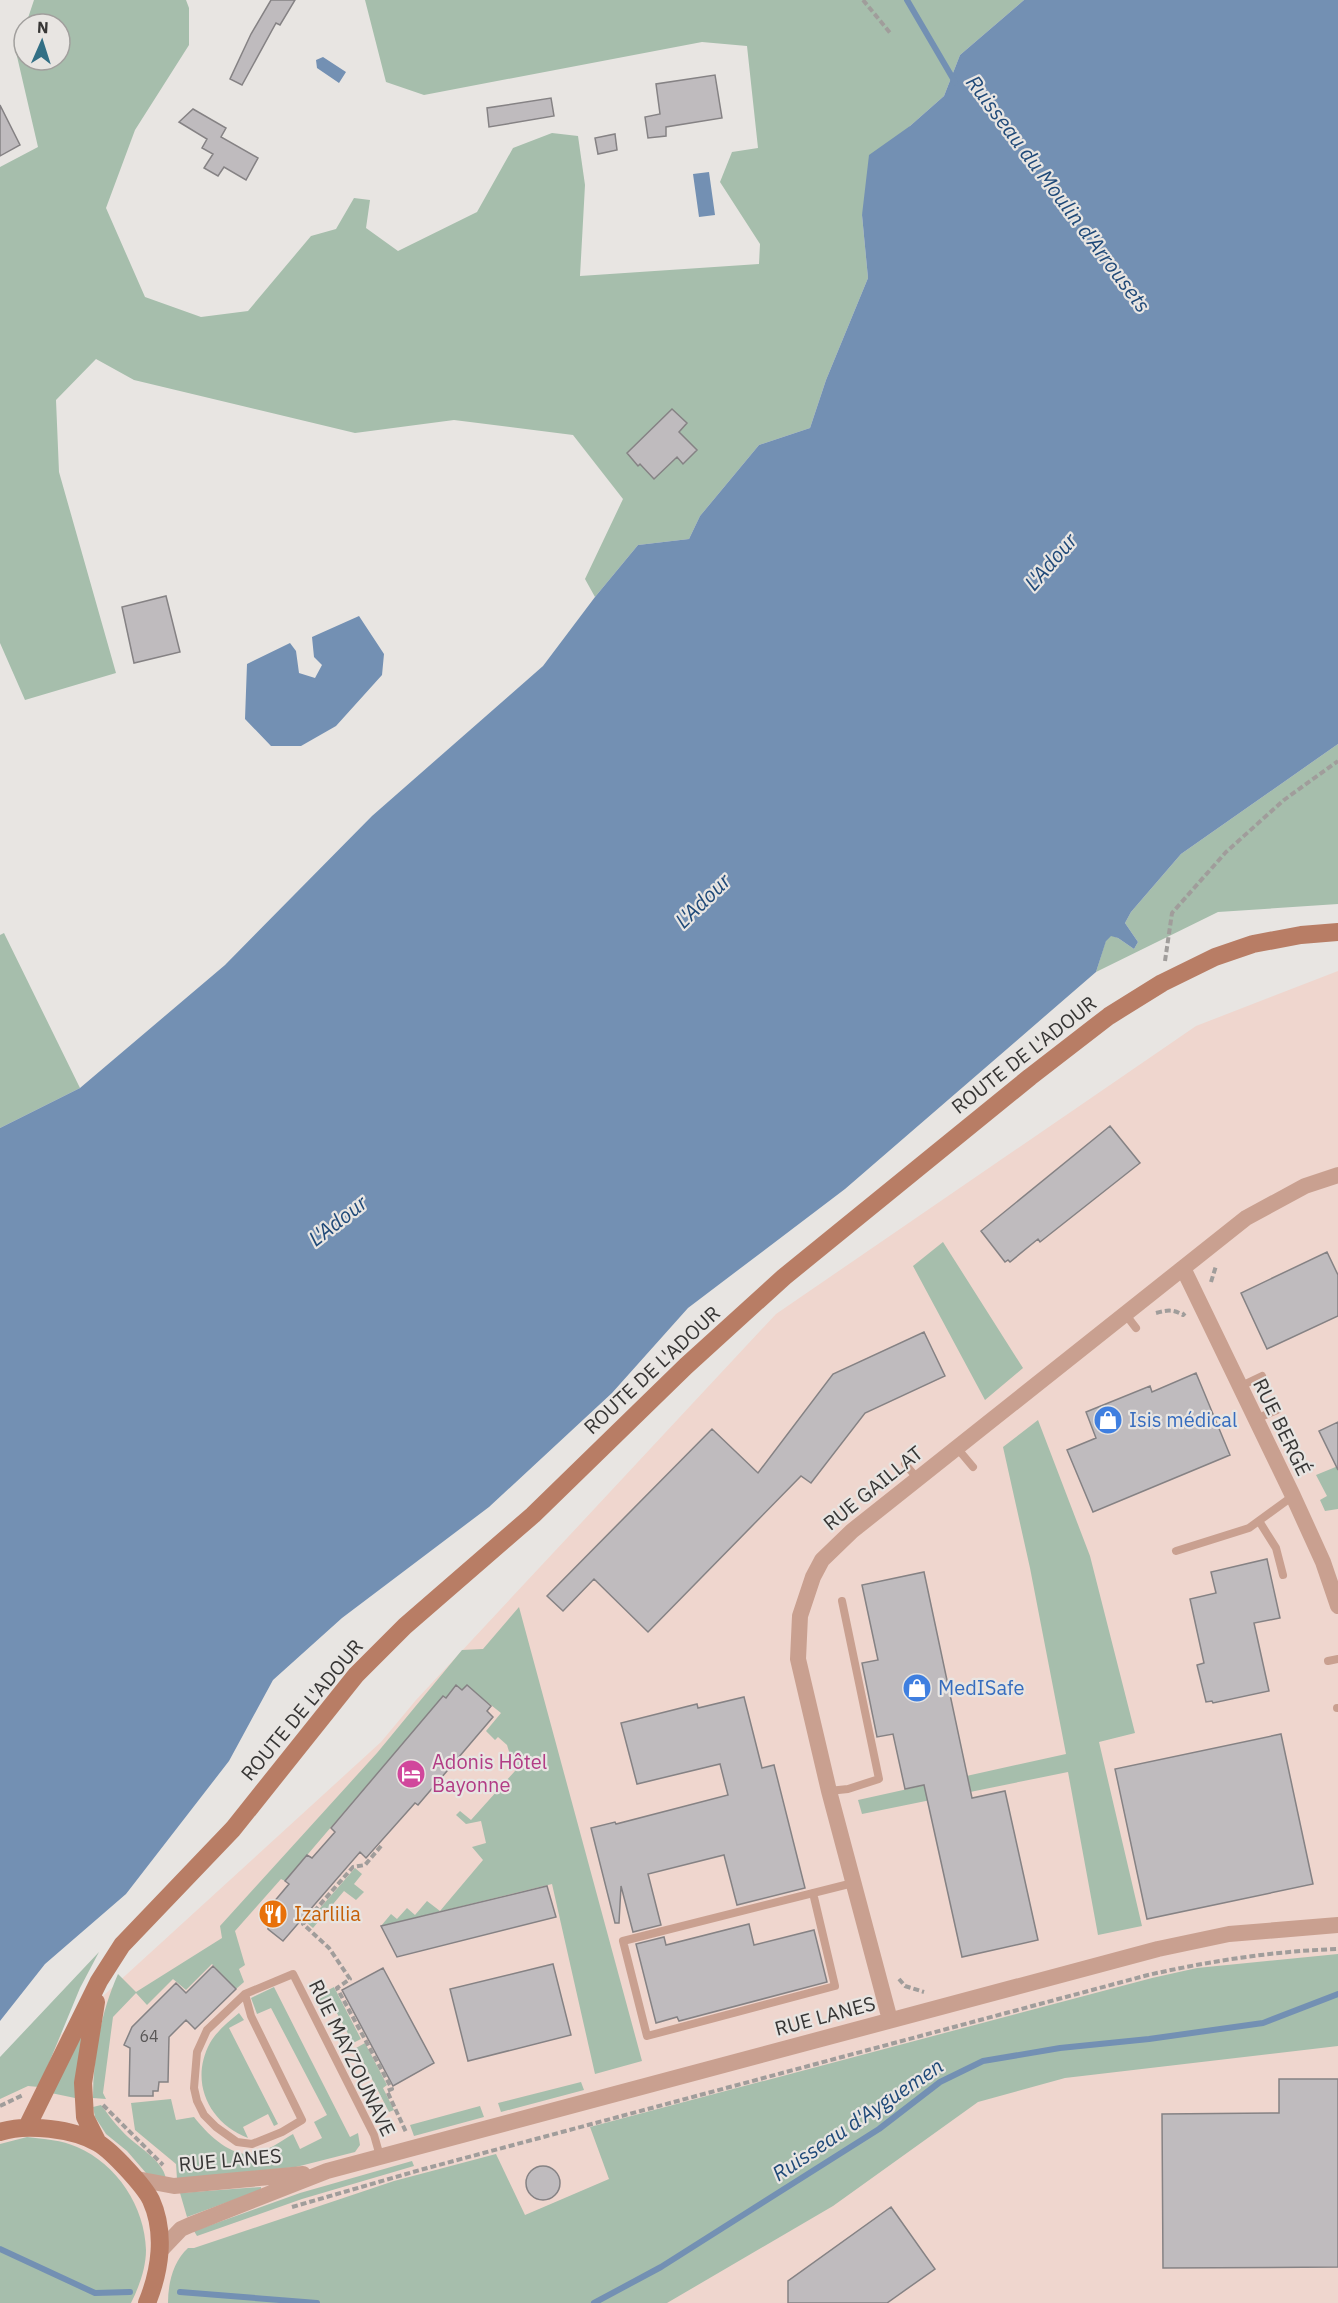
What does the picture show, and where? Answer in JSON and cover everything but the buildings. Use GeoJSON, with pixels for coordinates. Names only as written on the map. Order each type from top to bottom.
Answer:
{"type":"FeatureCollection","features":[{"type":"Feature","properties":{"kind":"main road","name":"ROUTE DE L'ADOUR"},"geometry":{"type":"LineString","coordinates":[[27,2127],[99,1981],[122,1945],[233,1829],[356,1675],[405,1626],[533,1515],[686,1366],[784,1277],[1030,1077],[1109,1017],[1162,982],[1215,957],[1253,944],[1301,935],[1338,932]]}},
{"type":"Feature","properties":{"kind":"main road","name":"ROUTE DE L'ADOUR"},"geometry":{"type":"LineString","coordinates":[[98,2143],[85,2117],[83,2084],[99,1981]]}},
{"type":"Feature","properties":{"kind":"main road"},"geometry":{"type":"LineString","coordinates":[[0,2132],[16,2127],[58,2130],[98,2143],[137,2179],[151,2200],[157,2220],[160,2252],[155,2283],[147,2303]]}},
{"type":"Feature","properties":{"kind":"street","name":"RUE GAILLAT"},"geometry":{"type":"LineString","coordinates":[[890,2020],[829,1791],[798,1659],[800,1616],[805,1596],[822,1560],[835,1546],[918,1479],[1246,1218],[1305,1186],[1338,1175]]}},
{"type":"Feature","properties":{"kind":"street","name":"RUE BERGÉ"},"geometry":{"type":"LineString","coordinates":[[1183,1268],[1293,1496],[1323,1562],[1338,1606]]}},
{"type":"Feature","properties":{"kind":"street","name":"RUE LANES"},"geometry":{"type":"LineString","coordinates":[[160,2252],[181,2229],[218,2212],[327,2171],[381,2156],[1018,1984],[1178,1944],[1229,1934],[1338,1926]]}},
{"type":"Feature","properties":{"kind":"street","name":"RUE LANES"},"geometry":{"type":"LineString","coordinates":[[137,2179],[174,2187],[327,2171]]}},
{"type":"Feature","properties":{"kind":"lane"},"geometry":{"type":"LineString","coordinates":[[1126,1315],[1136,1328]]}},
{"type":"Feature","properties":{"kind":"lane"},"geometry":{"type":"LineString","coordinates":[[1239,1388],[1262,1376]]}},
{"type":"Feature","properties":{"kind":"lane"},"geometry":{"type":"LineString","coordinates":[[1256,1419],[1277,1410]]}},
{"type":"Feature","properties":{"kind":"lane"},"geometry":{"type":"LineString","coordinates":[[957,1448],[973,1467]]}},
{"type":"Feature","properties":{"kind":"lane"},"geometry":{"type":"LineString","coordinates":[[905,1464],[918,1479]]}},
{"type":"Feature","properties":{"kind":"lane"},"geometry":{"type":"LineString","coordinates":[[1176,1551],[1249,1528],[1293,1496]]}},
{"type":"Feature","properties":{"kind":"lane"},"geometry":{"type":"LineString","coordinates":[[1258,1521],[1276,1548],[1283,1575]]}},
{"type":"Feature","properties":{"kind":"lane"},"geometry":{"type":"LineString","coordinates":[[829,1791],[848,1789],[879,1779],[842,1601]]}},
{"type":"Feature","properties":{"kind":"lane"},"geometry":{"type":"LineString","coordinates":[[1328,1660],[1338,1659]]}},
{"type":"Feature","properties":{"kind":"lane"},"geometry":{"type":"LineString","coordinates":[[813,1893],[835,1986],[647,2036],[623,1941],[813,1893],[853,1883]]}},
{"type":"Feature","properties":{"kind":"lane","name":"RUE MAYZOUNAVE"},"geometry":{"type":"LineString","coordinates":[[245,1994],[292,1974],[374,2135],[381,2156]]}},
{"type":"Feature","properties":{"kind":"lane"},"geometry":{"type":"LineString","coordinates":[[245,1994],[251,2016],[302,2120],[282,2132],[252,2144],[237,2142],[216,2127],[204,2115],[196,2101],[194,2088],[196,2052],[207,2031],[245,1994]]}},
{"type":"Feature","properties":{"kind":"path"},"geometry":{"type":"LineString","coordinates":[[863,0],[891,34]]}},
{"type":"Feature","properties":{"kind":"path"},"geometry":{"type":"LineString","coordinates":[[1162,982],[1172,914],[1226,852],[1284,800],[1338,761]]}},
{"type":"Feature","properties":{"kind":"path"},"geometry":{"type":"LineString","coordinates":[[1136,1328],[1155,1314],[1168,1310],[1183,1315],[1198,1303],[1212,1290],[1211,1280],[1216,1266],[1223,1258]]}},
{"type":"Feature","properties":{"kind":"path"},"geometry":{"type":"LineString","coordinates":[[381,1846],[365,1865],[353,1867],[303,1924],[329,1948],[350,1978],[337,1988],[392,2089],[387,2091],[413,2148]]}},
{"type":"Feature","properties":{"kind":"path"},"geometry":{"type":"LineString","coordinates":[[284,2209],[420,2170],[1148,1975],[1194,1964],[1252,1956],[1338,1949]]}},
{"type":"Feature","properties":{"kind":"path"},"geometry":{"type":"LineString","coordinates":[[898,1978],[905,1986],[926,1992],[926,2010]]}},
{"type":"Feature","properties":{"kind":"path"},"geometry":{"type":"LineString","coordinates":[[0,2106],[16,2097],[29,2094]]}},
{"type":"Feature","properties":{"kind":"path"},"geometry":{"type":"LineString","coordinates":[[101,2103],[160,2161],[166,2170]]}},
{"type":"Feature","properties":{"kind":"shaded area"},"geometry":{"type":"Polygon","coordinates":[[[1338,971],[1338,2303],[0,2303],[0,2090],[381,1742],[416,1700],[776,1314],[1196,1026],[1338,971]]]}},
{"type":"Feature","properties":{"kind":"green space"},"geometry":{"type":"Polygon","coordinates":[[[34,0],[186,0],[189,8],[189,45],[135,130],[106,208],[145,297],[201,317],[248,311],[311,236],[336,229],[354,198],[370,200],[366,228],[398,251],[477,212],[513,148],[552,133],[578,136],[585,185],[580,276],[759,264],[760,244],[720,182],[732,152],[758,148],[747,46],[702,42],[424,95],[386,82],[365,0],[1024,0],[960,55],[944,96],[910,126],[862,215],[868,278],[826,380],[810,428],[759,445],[700,516],[689,539],[638,545],[595,597],[585,579],[623,499],[573,435],[454,420],[355,433],[134,380],[96,359],[56,400],[59,472],[116,673],[25,700],[0,643],[0,167],[38,147],[21,72],[72,72],[72,12],[30,12],[34,0]]]}},
{"type":"Feature","properties":{"kind":"green space"},"geometry":{"type":"Polygon","coordinates":[[[1338,744],[1338,904],[1218,912],[1096,972],[1106,940],[1111,935],[1134,949],[1138,942],[1125,923],[1131,912],[1181,854],[1338,744]]]}},
{"type":"Feature","properties":{"kind":"green space"},"geometry":{"type":"Polygon","coordinates":[[[4,933],[80,1088],[0,1128],[0,935],[4,933]]]}},
{"type":"Feature","properties":{"kind":"green space"},"geometry":{"type":"Polygon","coordinates":[[[943,1242],[1023,1368],[985,1400],[913,1266],[943,1242]]]}},
{"type":"Feature","properties":{"kind":"green space"},"geometry":{"type":"Polygon","coordinates":[[[1038,1420],[1090,1556],[1135,1733],[1099,1742],[1142,1926],[1098,1935],[1068,1772],[862,1814],[858,1800],[1066,1754],[1030,1568],[1003,1447],[1038,1420]]]}},
{"type":"Feature","properties":{"kind":"green space"},"geometry":{"type":"Polygon","coordinates":[[[1338,1466],[1338,1509],[1325,1511],[1320,1500],[1327,1496],[1316,1475],[1338,1466]]]}},
{"type":"Feature","properties":{"kind":"green space"},"geometry":{"type":"Polygon","coordinates":[[[519,1607],[642,2061],[595,2074],[552,1884],[381,1926],[391,1914],[397,1919],[407,1908],[415,1915],[427,1901],[440,1911],[483,1860],[472,1847],[486,1843],[481,1821],[466,1824],[456,1815],[460,1811],[471,1820],[515,1771],[507,1745],[498,1737],[495,1740],[486,1731],[501,1713],[467,1686],[462,1690],[456,1685],[446,1698],[443,1696],[285,1881],[281,1879],[235,1931],[245,1965],[239,1969],[244,1982],[236,1989],[212,1964],[186,1990],[173,1979],[147,2005],[136,1993],[113,2017],[103,2093],[106,2099],[93,2098],[99,2035],[107,2003],[118,1974],[136,1992],[222,1938],[220,1926],[377,1753],[462,1650],[483,1649],[519,1607]]]}},
{"type":"Feature","properties":{"kind":"green space"},"geometry":{"type":"Polygon","coordinates":[[[355,1868],[362,1874],[354,1884],[364,1892],[356,1900],[344,1891],[313,1928],[307,1923],[355,1868]]]}},
{"type":"Feature","properties":{"kind":"green space"},"geometry":{"type":"Polygon","coordinates":[[[99,1952],[80,1988],[39,2087],[28,2086],[0,2099],[0,2057],[99,1952]]]}},
{"type":"Feature","properties":{"kind":"green space"},"geometry":{"type":"Polygon","coordinates":[[[1338,1954],[1338,2046],[1065,2078],[978,2102],[833,2206],[667,2303],[168,2303],[172,2273],[188,2248],[194,2248],[394,2181],[496,2154],[525,2215],[609,2179],[590,2127],[1152,1978],[1197,1968],[1338,1954]]]}},
{"type":"Feature","properties":{"kind":"green space"},"geometry":{"type":"Polygon","coordinates":[[[274,1987],[350,2137],[358,2133],[360,2145],[355,2152],[296,2167],[177,2179],[176,2164],[135,2130],[131,2103],[171,2099],[176,2120],[194,2117],[214,2139],[241,2153],[260,2152],[293,2134],[300,2149],[322,2138],[314,2122],[327,2115],[271,2008],[257,2014],[251,1998],[274,1987]]]}},
{"type":"Feature","properties":{"kind":"green space"},"geometry":{"type":"Polygon","coordinates":[[[334,1987],[361,2039],[353,2043],[330,2000],[317,2006],[317,1996],[334,1987]]]}},
{"type":"Feature","properties":{"kind":"green space"},"geometry":{"type":"Polygon","coordinates":[[[239,2013],[244,2020],[229,2028],[278,2124],[274,2126],[268,2114],[243,2127],[248,2138],[234,2131],[213,2112],[203,2086],[204,2058],[210,2043],[219,2031],[239,2013]]]}},
{"type":"Feature","properties":{"kind":"green space"},"geometry":{"type":"Polygon","coordinates":[[[86,2023],[75,2098],[51,2093],[86,2023]]]}},
{"type":"Feature","properties":{"kind":"green space"},"geometry":{"type":"Polygon","coordinates":[[[365,2043],[387,2085],[383,2088],[394,2110],[389,2112],[356,2048],[365,2043]]]}},
{"type":"Feature","properties":{"kind":"green space"},"geometry":{"type":"Polygon","coordinates":[[[581,2082],[584,2090],[501,2112],[498,2103],[581,2082]]]}},
{"type":"Feature","properties":{"kind":"green space"},"geometry":{"type":"Polygon","coordinates":[[[101,2105],[127,2137],[160,2165],[166,2179],[146,2173],[127,2151],[106,2134],[95,2117],[93,2107],[101,2105]]]}},
{"type":"Feature","properties":{"kind":"green space"},"geometry":{"type":"Polygon","coordinates":[[[480,2106],[484,2117],[414,2136],[410,2125],[480,2106]]]}},
{"type":"Feature","properties":{"kind":"green space"},"geometry":{"type":"Polygon","coordinates":[[[27,2137],[59,2141],[77,2147],[105,2164],[126,2189],[140,2218],[146,2250],[142,2277],[131,2303],[0,2303],[0,2144],[27,2137]]]}},
{"type":"Feature","properties":{"kind":"green space"},"geometry":{"type":"Polygon","coordinates":[[[412,2161],[414,2166],[302,2199],[197,2236],[194,2231],[300,2193],[412,2161]]]}},
{"type":"Feature","properties":{"kind":"green space"},"geometry":{"type":"Polygon","coordinates":[[[261,2187],[261,2190],[187,2217],[180,2193],[261,2187]]]}},
{"type":"Feature","properties":{"kind":"water","name":"L'Adour"},"geometry":{"type":"Polygon","coordinates":[[[1024,0],[1338,0],[1338,744],[1181,854],[1131,912],[1125,923],[1138,942],[1134,949],[1111,936],[1106,941],[1096,972],[845,1189],[688,1308],[612,1393],[489,1507],[342,1618],[273,1680],[229,1761],[126,1894],[45,1964],[0,2021],[0,1128],[80,1088],[225,965],[372,816],[543,666],[638,545],[689,539],[700,516],[759,445],[810,428],[826,380],[868,278],[862,215],[869,155],[910,126],[944,96],[960,55],[1024,0]]]}},
{"type":"Feature","properties":{"kind":"water"},"geometry":{"type":"Polygon","coordinates":[[[323,57],[346,72],[339,83],[317,68],[316,60],[323,57]]]}},
{"type":"Feature","properties":{"kind":"water"},"geometry":{"type":"Polygon","coordinates":[[[709,172],[715,215],[699,217],[693,174],[709,172]]]}},
{"type":"Feature","properties":{"kind":"water"},"geometry":{"type":"Polygon","coordinates":[[[359,616],[384,654],[382,675],[336,726],[301,746],[271,746],[245,719],[247,664],[290,643],[296,651],[299,673],[315,678],[322,665],[314,657],[312,637],[359,616]]]}},
{"type":"Feature","properties":{"kind":"waterway","name":"Ruisseau du Moulin d'Arrousets"},"geometry":{"type":"LineString","coordinates":[[907,0],[955,82]]}},
{"type":"Feature","properties":{"kind":"waterway","name":"Ruisseau d'Ayguemen"},"geometry":{"type":"LineString","coordinates":[[594,2303],[661,2267],[879,2129],[940,2082],[983,2061],[1060,2048],[1149,2039],[1263,2023],[1338,1994]]}},
{"type":"Feature","properties":{"kind":"waterway"},"geometry":{"type":"LineString","coordinates":[[0,2249],[95,2293],[130,2292]]}},
{"type":"Feature","properties":{"kind":"waterway"},"geometry":{"type":"LineString","coordinates":[[180,2292],[317,2303]]}},
{"type":"Feature","properties":{"kind":"place","name":"Isis médical"},"geometry":{"type":"Point","coordinates":[1108,1420]}},
{"type":"Feature","properties":{"kind":"place","name":"MedISafe"},"geometry":{"type":"Point","coordinates":[917,1688]}},
{"type":"Feature","properties":{"kind":"place","name":"Adonis Hôtel Bayonne"},"geometry":{"type":"Point","coordinates":[411,1774]}},
{"type":"Feature","properties":{"kind":"place","name":"Izarlilia"},"geometry":{"type":"Point","coordinates":[273,1914]}}]}
